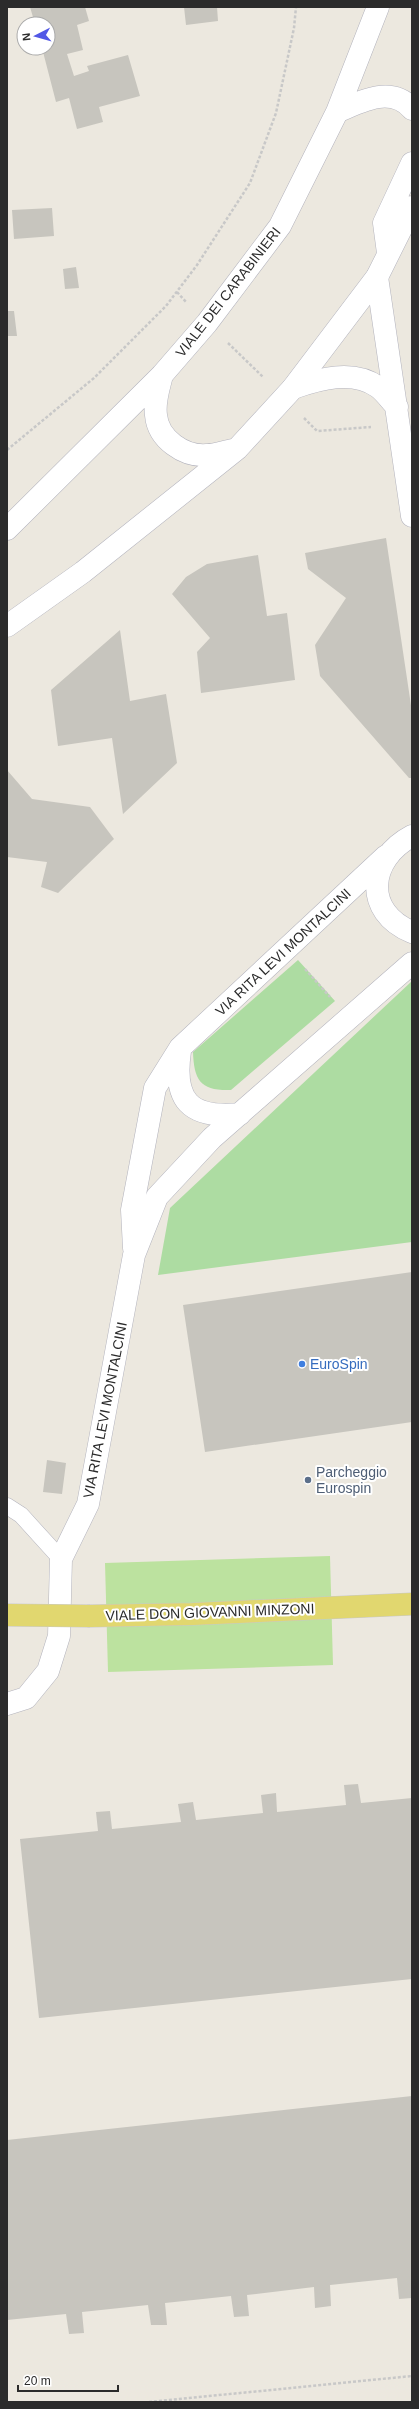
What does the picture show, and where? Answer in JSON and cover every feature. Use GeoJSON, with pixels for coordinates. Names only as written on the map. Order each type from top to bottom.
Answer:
{"type":"FeatureCollection","features":[{"type":"Feature","properties":{"kind":"main road","name":"VIALE DON GIOVANNI MINZONI"},"geometry":{"type":"LineString","coordinates":[[7,1615],[90,1616],[193,1614],[412,1604]]}},
{"type":"Feature","properties":{"kind":"street","name":"VIALE DEI CARABINIERI"},"geometry":{"type":"LineString","coordinates":[[7,529],[162,375],[207,323],[280,226],[337,112],[378,7]]}},
{"type":"Feature","properties":{"kind":"street"},"geometry":{"type":"LineString","coordinates":[[337,112],[365,99],[391,96],[407,104],[412,109]]}},
{"type":"Feature","properties":{"kind":"street"},"geometry":{"type":"LineString","coordinates":[[388,253],[384,223],[412,163]]}},
{"type":"Feature","properties":{"kind":"street"},"geometry":{"type":"LineString","coordinates":[[7,626],[83,572],[237,449],[293,388],[377,277],[412,207]]}},
{"type":"Feature","properties":{"kind":"street"},"geometry":{"type":"LineString","coordinates":[[377,277],[412,516]]}},
{"type":"Feature","properties":{"kind":"street"},"geometry":{"type":"LineString","coordinates":[[162,375],[156,401],[156,416],[160,430],[172,444],[185,453],[206,456],[237,449]]}},
{"type":"Feature","properties":{"kind":"street"},"geometry":{"type":"LineString","coordinates":[[293,388],[324,377],[356,378],[378,386],[397,407]]}},
{"type":"Feature","properties":{"kind":"street","name":"VIA RITA LEVI MONTALCINI"},"geometry":{"type":"LineString","coordinates":[[134,1255],[132,1210],[156,1088],[180,1048],[386,856],[397,844],[412,836]]}},
{"type":"Feature","properties":{"kind":"street","name":"VIA RITA LEVI MONTALCINI"},"geometry":{"type":"LineString","coordinates":[[386,856],[379,870],[377,887],[380,902],[388,917],[401,928],[412,932]]}},
{"type":"Feature","properties":{"kind":"street","name":"VIA RITA LEVI MONTALCINI"},"geometry":{"type":"LineString","coordinates":[[60,1559],[88,1504],[134,1255],[157,1197],[212,1138],[412,963]]}},
{"type":"Feature","properties":{"kind":"street"},"geometry":{"type":"LineString","coordinates":[[180,1048],[177,1073],[179,1088],[188,1102],[198,1110],[216,1116],[240,1114]]}},
{"type":"Feature","properties":{"kind":"street"},"geometry":{"type":"LineString","coordinates":[[7,1704],[26,1698],[48,1671],[59,1636],[60,1559]]}},
{"type":"Feature","properties":{"kind":"lane"},"geometry":{"type":"LineString","coordinates":[[7,1506],[21,1515],[60,1559]]}},
{"type":"Feature","properties":{"kind":"path"},"geometry":{"type":"LineString","coordinates":[[7,450],[94,378],[166,306],[197,265],[250,183],[276,113],[294,28],[296,7]]}},
{"type":"Feature","properties":{"kind":"path"},"geometry":{"type":"LineString","coordinates":[[286,948],[349,1018]]}},
{"type":"Feature","properties":{"kind":"path"},"geometry":{"type":"LineString","coordinates":[[149,2402],[412,2376]]}},
{"type":"Feature","properties":{"kind":"green space"},"geometry":{"type":"Polygon","coordinates":[[[298,960],[335,1001],[231,1090],[213,1089],[206,1086],[201,1082],[195,1070],[193,1052],[298,960]]]}},
{"type":"Feature","properties":{"kind":"green space"},"geometry":{"type":"Polygon","coordinates":[[[412,981],[412,1242],[158,1275],[170,1208],[412,981]]]}},
{"type":"Feature","properties":{"kind":"green space"},"geometry":{"type":"Polygon","coordinates":[[[330,1556],[333,1665],[108,1672],[105,1563],[330,1556]]]}},
{"type":"Feature","properties":{"kind":"building"},"geometry":{"type":"Polygon","coordinates":[[[30,7],[85,7],[89,21],[77,25],[83,50],[67,54],[74,76],[89,71],[87,66],[128,55],[140,96],[99,107],[103,122],[77,129],[69,98],[56,102],[44,56],[56,56],[56,16],[33,16],[30,7]]]}},
{"type":"Feature","properties":{"kind":"building"},"geometry":{"type":"Polygon","coordinates":[[[184,7],[217,7],[218,21],[186,25],[184,7]]]}},
{"type":"Feature","properties":{"kind":"building"},"geometry":{"type":"Polygon","coordinates":[[[52,208],[54,236],[14,239],[12,210],[52,208]]]}},
{"type":"Feature","properties":{"kind":"building"},"geometry":{"type":"Polygon","coordinates":[[[76,267],[79,288],[65,289],[63,269],[76,267]]]}},
{"type":"Feature","properties":{"kind":"building"},"geometry":{"type":"Polygon","coordinates":[[[7,311],[14,311],[17,336],[7,336],[7,311]]]}},
{"type":"Feature","properties":{"kind":"building"},"geometry":{"type":"Polygon","coordinates":[[[386,538],[412,712],[412,778],[409,778],[320,676],[315,645],[346,598],[308,569],[305,553],[386,538]]]}},
{"type":"Feature","properties":{"kind":"building"},"geometry":{"type":"Polygon","coordinates":[[[258,555],[267,616],[287,613],[295,680],[201,693],[197,652],[210,638],[172,594],[186,577],[207,564],[258,555]]]}},
{"type":"Feature","properties":{"kind":"building"},"geometry":{"type":"Polygon","coordinates":[[[120,630],[130,701],[166,694],[177,763],[123,814],[112,738],[58,746],[51,690],[120,630]]]}},
{"type":"Feature","properties":{"kind":"building"},"geometry":{"type":"Polygon","coordinates":[[[7,770],[32,799],[90,807],[114,839],[58,893],[41,887],[47,862],[7,857],[7,770]]]}},
{"type":"Feature","properties":{"kind":"building","name":"EuroSpin"},"geometry":{"type":"Polygon","coordinates":[[[412,1272],[412,1422],[205,1452],[183,1305],[412,1272]]]}},
{"type":"Feature","properties":{"kind":"building"},"geometry":{"type":"Polygon","coordinates":[[[47,1460],[66,1463],[62,1494],[43,1492],[47,1460]]]}},
{"type":"Feature","properties":{"kind":"building"},"geometry":{"type":"Polygon","coordinates":[[[358,1784],[361,1803],[412,1798],[412,1979],[39,2018],[20,1839],[98,1831],[96,1812],[110,1811],[112,1829],[181,1822],[178,1804],[193,1802],[196,1820],[263,1813],[261,1795],[276,1793],[277,1812],[346,1805],[344,1785],[358,1784]]]}},
{"type":"Feature","properties":{"kind":"building"},"geometry":{"type":"Polygon","coordinates":[[[412,2096],[412,2298],[399,2299],[397,2278],[330,2285],[331,2306],[315,2308],[314,2287],[247,2295],[249,2316],[234,2317],[231,2296],[165,2303],[167,2325],[151,2325],[148,2305],[82,2312],[84,2333],[69,2334],[66,2314],[7,2320],[7,2140],[412,2096]]]}},
{"type":"Feature","properties":{"kind":"place","name":"EuroSpin"},"geometry":{"type":"Point","coordinates":[302,1364]}},
{"type":"Feature","properties":{"kind":"place","name":"Parcheggio Eurospin"},"geometry":{"type":"Point","coordinates":[308,1480]}}]}
